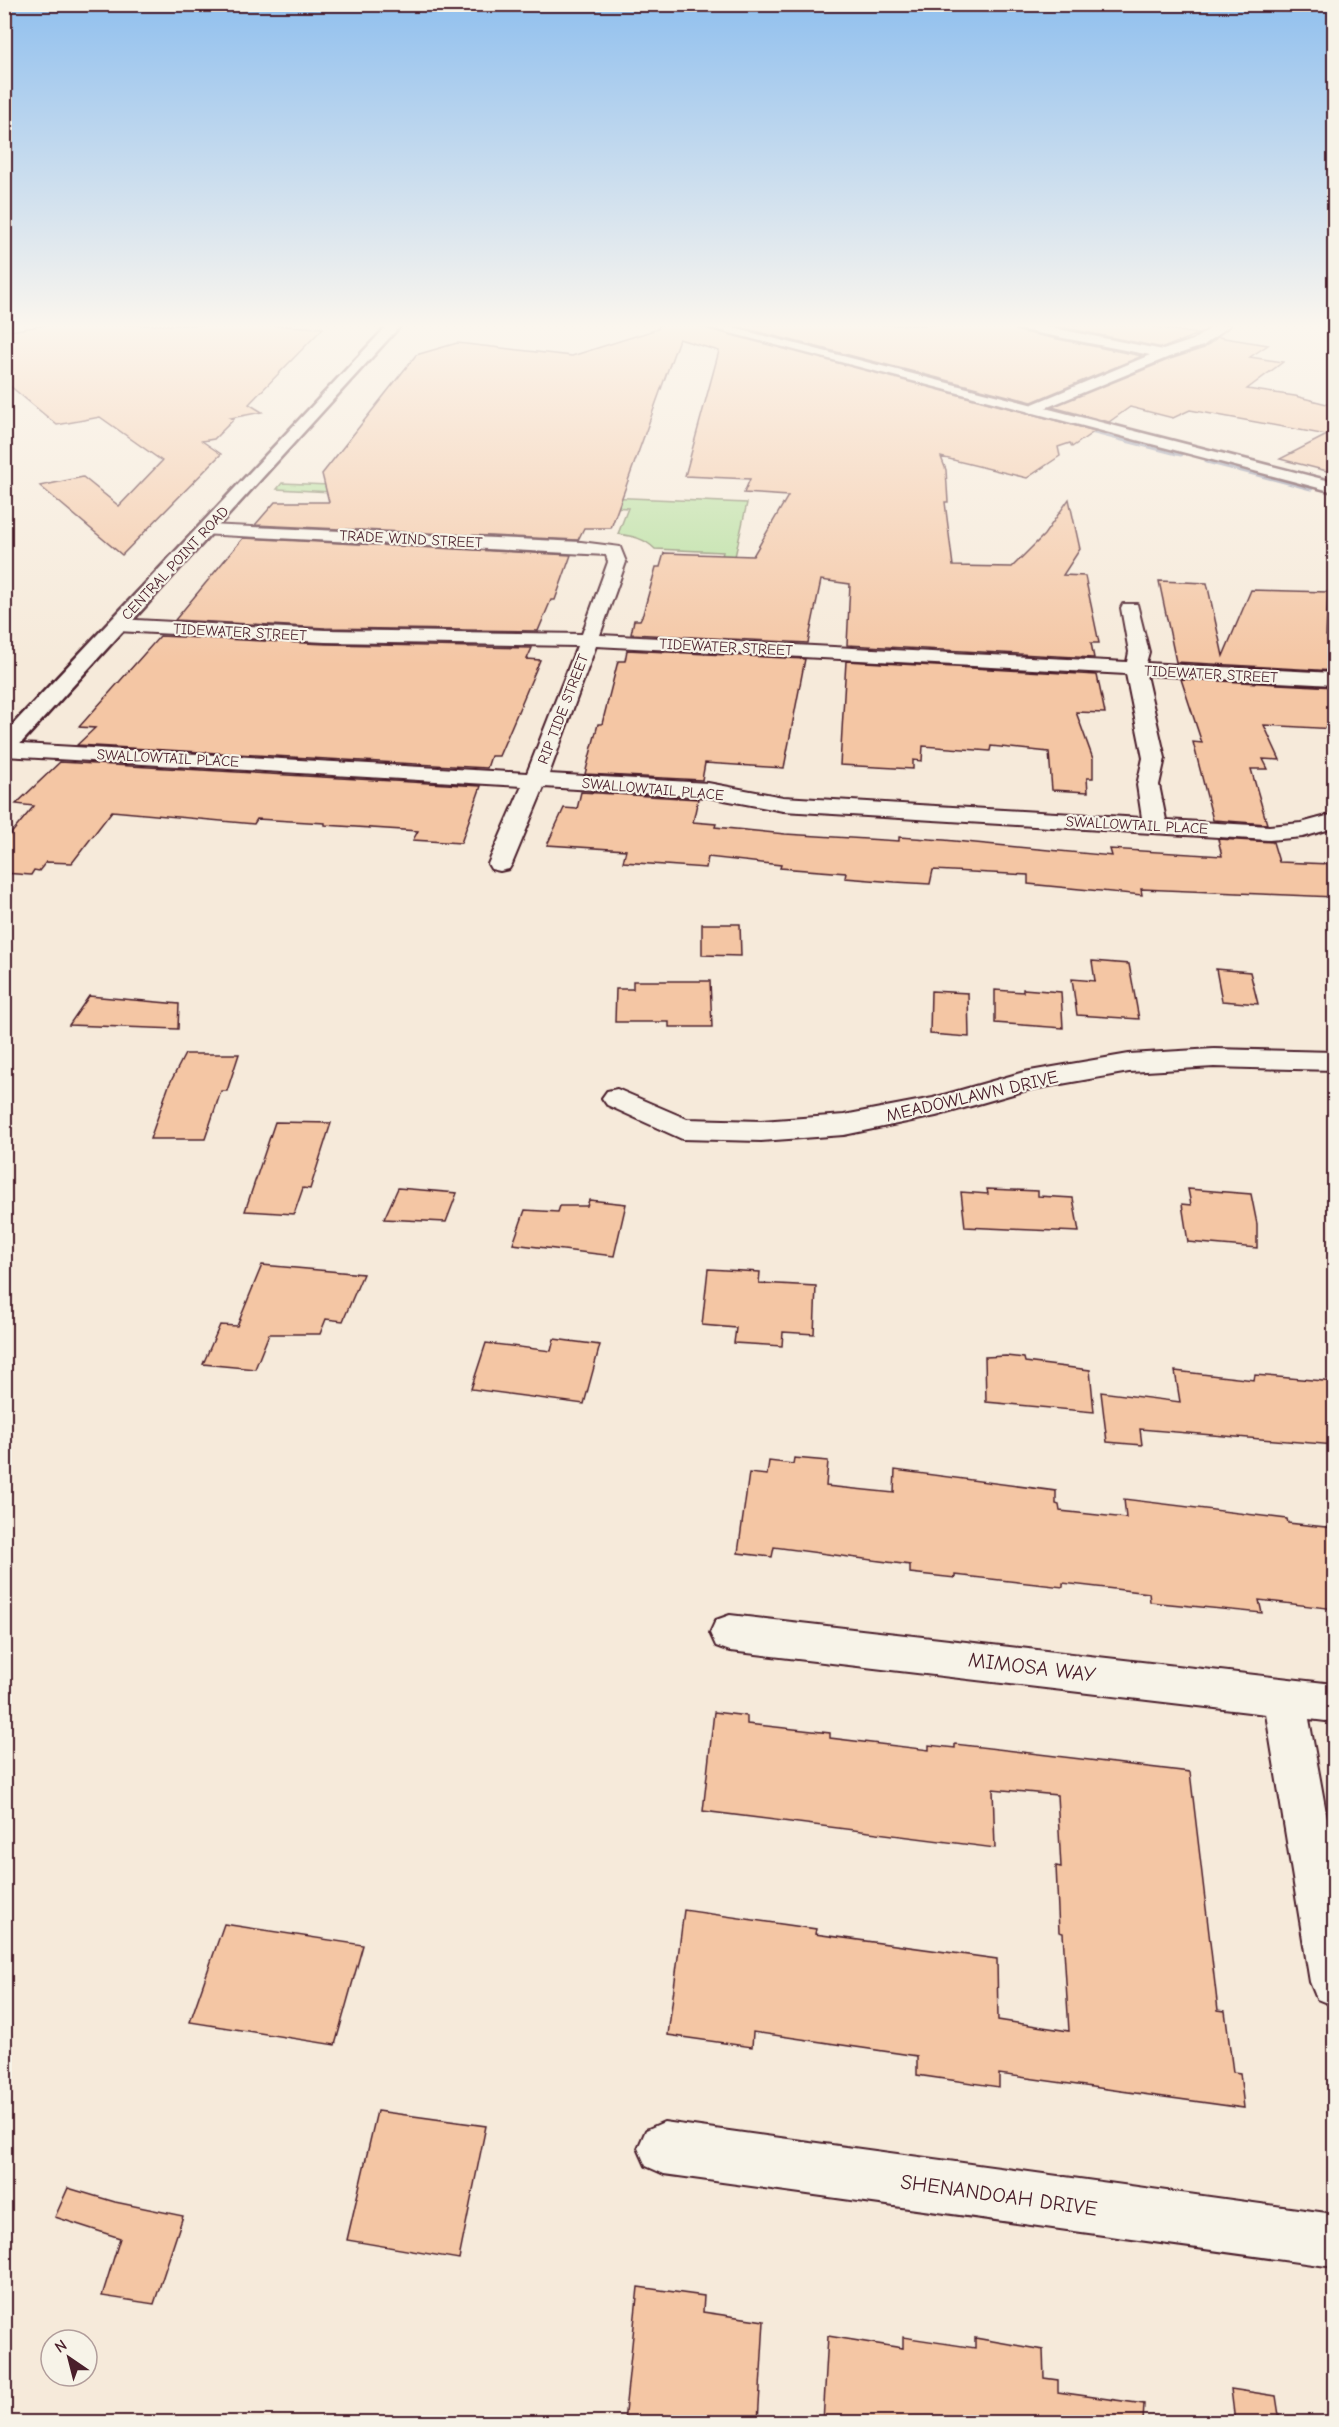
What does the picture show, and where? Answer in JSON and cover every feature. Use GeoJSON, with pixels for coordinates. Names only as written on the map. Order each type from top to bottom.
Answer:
{"type":"FeatureCollection","features":[{"type":"Feature","properties":{"kind":"street","name":"CENTRAL POINT ROAD"},"geometry":{"type":"LineString","coordinates":[[4,749],[291,438]]}},
{"type":"Feature","properties":{"kind":"street"},"geometry":{"type":"LineString","coordinates":[[1146,438],[1335,487]]}},
{"type":"Feature","properties":{"kind":"street","name":"TRADE WIND STREET"},"geometry":{"type":"LineString","coordinates":[[207,530],[581,547],[614,551]]}},
{"type":"Feature","properties":{"kind":"street","name":"RIP TIDE STREET"},"geometry":{"type":"LineString","coordinates":[[500,864],[536,780],[590,640],[617,562],[614,551]]}},
{"type":"Feature","properties":{"kind":"street"},"geometry":{"type":"LineString","coordinates":[[1130,608],[1139,652],[1135,670],[1154,758],[1148,785],[1155,826]]}},
{"type":"Feature","properties":{"kind":"street","name":"TIDEWATER STREET"},"geometry":{"type":"LineString","coordinates":[[117,625],[325,636],[590,640],[1335,680]]}},
{"type":"Feature","properties":{"kind":"street","name":"SWALLOWTAIL PLACE"},"geometry":{"type":"LineString","coordinates":[[4,749],[708,790],[783,804],[1269,833],[1303,830],[1335,821]]}},
{"type":"Feature","properties":{"kind":"street","name":"MEADOWLAWN DRIVE"},"geometry":{"type":"LineString","coordinates":[[616,1098],[682,1129],[761,1131],[844,1125],[936,1107],[1024,1081],[1129,1063],[1214,1058],[1335,1062]]}},
{"type":"Feature","properties":{"kind":"street","name":"MIMOSA WAY"},"geometry":{"type":"LineString","coordinates":[[730,1633],[1335,1703]]}},
{"type":"Feature","properties":{"kind":"street"},"geometry":{"type":"LineString","coordinates":[[1284,1696],[1335,1982]]}},
{"type":"Feature","properties":{"kind":"street","name":"SHENANDOAH DRIVE"},"geometry":{"type":"LineString","coordinates":[[664,2148],[1335,2241]]}},
{"type":"Feature","properties":{"kind":"green space"},"geometry":{"type":"Polygon","coordinates":[[[282,483],[747,503],[728,588],[713,587],[723,552],[655,549],[642,540],[618,534],[628,508],[277,489],[282,483]]]}},
{"type":"Feature","properties":{"kind":"building"},"geometry":{"type":"Polygon","coordinates":[[[130,438],[215,438],[202,441],[221,454],[122,555],[40,486],[83,477],[119,506],[162,461],[130,438]]]}},
{"type":"Feature","properties":{"kind":"building"},"geometry":{"type":"Polygon","coordinates":[[[350,438],[643,438],[611,528],[584,528],[578,540],[255,525],[275,502],[329,502],[322,474],[350,438]]]}},
{"type":"Feature","properties":{"kind":"building"},"geometry":{"type":"Polygon","coordinates":[[[695,438],[1085,438],[1072,447],[1070,443],[1058,447],[1060,456],[1027,478],[941,457],[946,470],[948,502],[945,502],[953,566],[1012,567],[1044,535],[1069,499],[1080,549],[1063,575],[1085,576],[1099,643],[1091,643],[1094,658],[847,645],[850,584],[821,580],[808,643],[631,634],[634,620],[640,620],[643,614],[656,567],[660,567],[664,553],[753,556],[788,496],[744,493],[750,479],[685,476],[695,438]]]}},
{"type":"Feature","properties":{"kind":"building"},"geometry":{"type":"Polygon","coordinates":[[[1321,438],[1335,438],[1335,473],[1280,459],[1321,438]]]}},
{"type":"Feature","properties":{"kind":"building"},"geometry":{"type":"Polygon","coordinates":[[[243,538],[571,555],[555,600],[551,600],[538,631],[325,628],[175,620],[243,538]]]}},
{"type":"Feature","properties":{"kind":"building"},"geometry":{"type":"Polygon","coordinates":[[[1159,581],[1207,583],[1223,656],[1251,590],[1328,592],[1326,636],[1335,636],[1335,671],[1176,662],[1159,581]]]}},
{"type":"Feature","properties":{"kind":"building"},"geometry":{"type":"Polygon","coordinates":[[[160,636],[325,644],[532,648],[527,659],[540,660],[499,756],[491,756],[487,768],[77,745],[95,728],[79,727],[160,636]]]}},
{"type":"Feature","properties":{"kind":"building"},"geometry":{"type":"Polygon","coordinates":[[[627,650],[805,659],[784,768],[705,763],[702,780],[585,774],[598,724],[602,724],[618,661],[625,661],[627,650]]]}},
{"type":"Feature","properties":{"kind":"building"},"geometry":{"type":"Polygon","coordinates":[[[846,661],[1097,675],[1105,713],[1076,712],[1093,759],[1093,778],[1087,778],[1088,792],[1052,790],[1049,752],[991,746],[990,751],[923,746],[922,761],[913,760],[913,769],[840,765],[846,661]]]}},
{"type":"Feature","properties":{"kind":"building"},"geometry":{"type":"Polygon","coordinates":[[[1181,679],[1335,687],[1335,729],[1264,725],[1280,760],[1263,759],[1268,769],[1251,769],[1267,824],[1213,820],[1193,742],[1202,743],[1181,679]]]}},
{"type":"Feature","properties":{"kind":"building"},"geometry":{"type":"Polygon","coordinates":[[[60,762],[481,786],[461,843],[413,840],[418,831],[257,819],[254,824],[112,811],[72,863],[46,862],[39,871],[34,870],[31,875],[4,873],[4,842],[34,806],[16,804],[60,762]]]}},
{"type":"Feature","properties":{"kind":"building"},"geometry":{"type":"Polygon","coordinates":[[[581,792],[698,799],[693,822],[716,824],[715,827],[785,834],[899,841],[899,837],[944,840],[1112,856],[1110,849],[1222,856],[1218,839],[1273,842],[1279,862],[1330,864],[1335,876],[1335,897],[1141,889],[1142,895],[1028,884],[1028,875],[933,870],[930,884],[895,882],[845,878],[846,873],[780,868],[781,865],[708,857],[706,868],[623,862],[626,850],[547,845],[564,808],[577,809],[581,792]]]}},
{"type":"Feature","properties":{"kind":"building"},"geometry":{"type":"Polygon","coordinates":[[[702,924],[740,924],[741,956],[702,955],[702,924]]]}},
{"type":"Feature","properties":{"kind":"building"},"geometry":{"type":"Polygon","coordinates":[[[1092,961],[1129,964],[1139,1019],[1077,1015],[1072,979],[1095,981],[1092,961]]]}},
{"type":"Feature","properties":{"kind":"building"},"geometry":{"type":"Polygon","coordinates":[[[1216,969],[1250,972],[1258,1004],[1222,1001],[1216,969]]]}},
{"type":"Feature","properties":{"kind":"building"},"geometry":{"type":"Polygon","coordinates":[[[633,981],[710,981],[712,1027],[669,1027],[669,1022],[615,1022],[616,989],[633,989],[633,981]]]}},
{"type":"Feature","properties":{"kind":"building"},"geometry":{"type":"Polygon","coordinates":[[[1023,989],[1061,992],[1063,1028],[995,1023],[995,990],[1023,992],[1023,989]]]}},
{"type":"Feature","properties":{"kind":"building"},"geometry":{"type":"Polygon","coordinates":[[[931,991],[968,993],[969,1037],[930,1034],[931,991]]]}},
{"type":"Feature","properties":{"kind":"building"},"geometry":{"type":"Polygon","coordinates":[[[89,996],[179,1004],[178,1029],[69,1025],[89,996]]]}},
{"type":"Feature","properties":{"kind":"building"},"geometry":{"type":"Polygon","coordinates":[[[185,1054],[239,1054],[227,1091],[221,1091],[205,1139],[150,1139],[169,1085],[185,1054]]]}},
{"type":"Feature","properties":{"kind":"building"},"geometry":{"type":"Polygon","coordinates":[[[275,1122],[331,1123],[310,1189],[303,1188],[294,1214],[245,1211],[275,1122]]]}},
{"type":"Feature","properties":{"kind":"building"},"geometry":{"type":"Polygon","coordinates":[[[398,1188],[457,1193],[446,1222],[384,1219],[398,1188]]]}},
{"type":"Feature","properties":{"kind":"building"},"geometry":{"type":"Polygon","coordinates":[[[987,1189],[1038,1191],[1038,1196],[1073,1198],[1079,1232],[965,1227],[961,1192],[988,1194],[987,1189]]]}},
{"type":"Feature","properties":{"kind":"building"},"geometry":{"type":"Polygon","coordinates":[[[1188,1189],[1251,1194],[1257,1224],[1257,1248],[1188,1242],[1182,1204],[1191,1205],[1188,1189]]]}},
{"type":"Feature","properties":{"kind":"building"},"geometry":{"type":"Polygon","coordinates":[[[589,1200],[626,1204],[614,1256],[513,1244],[525,1210],[558,1212],[560,1206],[587,1206],[589,1200]]]}},
{"type":"Feature","properties":{"kind":"building"},"geometry":{"type":"Polygon","coordinates":[[[262,1265],[363,1274],[343,1321],[326,1319],[320,1334],[269,1334],[255,1369],[203,1364],[220,1325],[237,1326],[262,1265]]]}},
{"type":"Feature","properties":{"kind":"building"},"geometry":{"type":"Polygon","coordinates":[[[708,1269],[760,1272],[759,1283],[816,1286],[814,1334],[783,1332],[782,1346],[734,1343],[736,1328],[702,1325],[708,1269]]]}},
{"type":"Feature","properties":{"kind":"building"},"geometry":{"type":"Polygon","coordinates":[[[554,1339],[600,1345],[584,1404],[471,1389],[486,1343],[551,1351],[554,1339]]]}},
{"type":"Feature","properties":{"kind":"building"},"geometry":{"type":"Polygon","coordinates":[[[985,1357],[1024,1358],[1025,1362],[1090,1370],[1094,1412],[986,1402],[985,1357]]]}},
{"type":"Feature","properties":{"kind":"building"},"geometry":{"type":"Polygon","coordinates":[[[1175,1371],[1254,1380],[1255,1375],[1335,1382],[1335,1445],[1140,1429],[1142,1445],[1107,1442],[1101,1392],[1180,1402],[1175,1371]]]}},
{"type":"Feature","properties":{"kind":"building"},"geometry":{"type":"Polygon","coordinates":[[[794,1458],[828,1461],[826,1486],[894,1493],[895,1470],[1056,1491],[1056,1504],[1059,1505],[1060,1511],[1126,1518],[1124,1499],[1287,1519],[1288,1523],[1335,1528],[1335,1609],[1259,1600],[1262,1613],[1150,1602],[1149,1593],[1063,1583],[1063,1587],[955,1575],[955,1578],[910,1573],[910,1565],[774,1547],[772,1557],[738,1553],[749,1473],[767,1475],[769,1461],[793,1464],[794,1458]]]}},
{"type":"Feature","properties":{"kind":"building"},"geometry":{"type":"Polygon","coordinates":[[[714,1712],[747,1716],[747,1724],[830,1733],[830,1738],[929,1750],[929,1745],[955,1748],[955,1744],[1190,1772],[1218,2010],[1225,2011],[1233,2072],[1240,2073],[1244,2108],[999,2074],[999,2087],[917,2075],[917,2056],[753,2032],[752,2047],[668,2035],[684,1910],[816,1929],[815,1934],[997,1959],[998,2020],[1069,2031],[1063,1933],[1059,1932],[1056,1866],[1061,1867],[1057,1795],[993,1789],[995,1848],[703,1811],[714,1712]]]}},
{"type":"Feature","properties":{"kind":"building"},"geometry":{"type":"Polygon","coordinates":[[[224,1924],[363,1945],[335,2045],[190,2022],[224,1924]]]}},
{"type":"Feature","properties":{"kind":"building"},"geometry":{"type":"Polygon","coordinates":[[[377,2111],[486,2126],[459,2259],[347,2240],[377,2111]]]}},
{"type":"Feature","properties":{"kind":"building"},"geometry":{"type":"Polygon","coordinates":[[[68,2188],[115,2202],[183,2216],[154,2304],[102,2296],[120,2238],[55,2217],[68,2188]]]}},
{"type":"Feature","properties":{"kind":"building"},"geometry":{"type":"Polygon","coordinates":[[[638,2287],[704,2296],[703,2312],[764,2321],[758,2422],[624,2422],[638,2287]]]}},
{"type":"Feature","properties":{"kind":"building"},"geometry":{"type":"Polygon","coordinates":[[[828,2336],[903,2348],[903,2337],[975,2348],[975,2338],[1043,2350],[1044,2378],[1058,2380],[1058,2392],[1144,2404],[1143,2422],[823,2422],[828,2336]]]}},
{"type":"Feature","properties":{"kind":"building"},"geometry":{"type":"Polygon","coordinates":[[[1231,2389],[1276,2396],[1280,2422],[1235,2422],[1231,2389]]]}},
{"type":"Feature","properties":{"kind":"waterway"},"geometry":{"type":"LineString","coordinates":[[1119,438],[1181,454]]}},
{"type":"Feature","properties":{"kind":"waterway"},"geometry":{"type":"LineString","coordinates":[[1207,461],[1311,488]]}}]}
